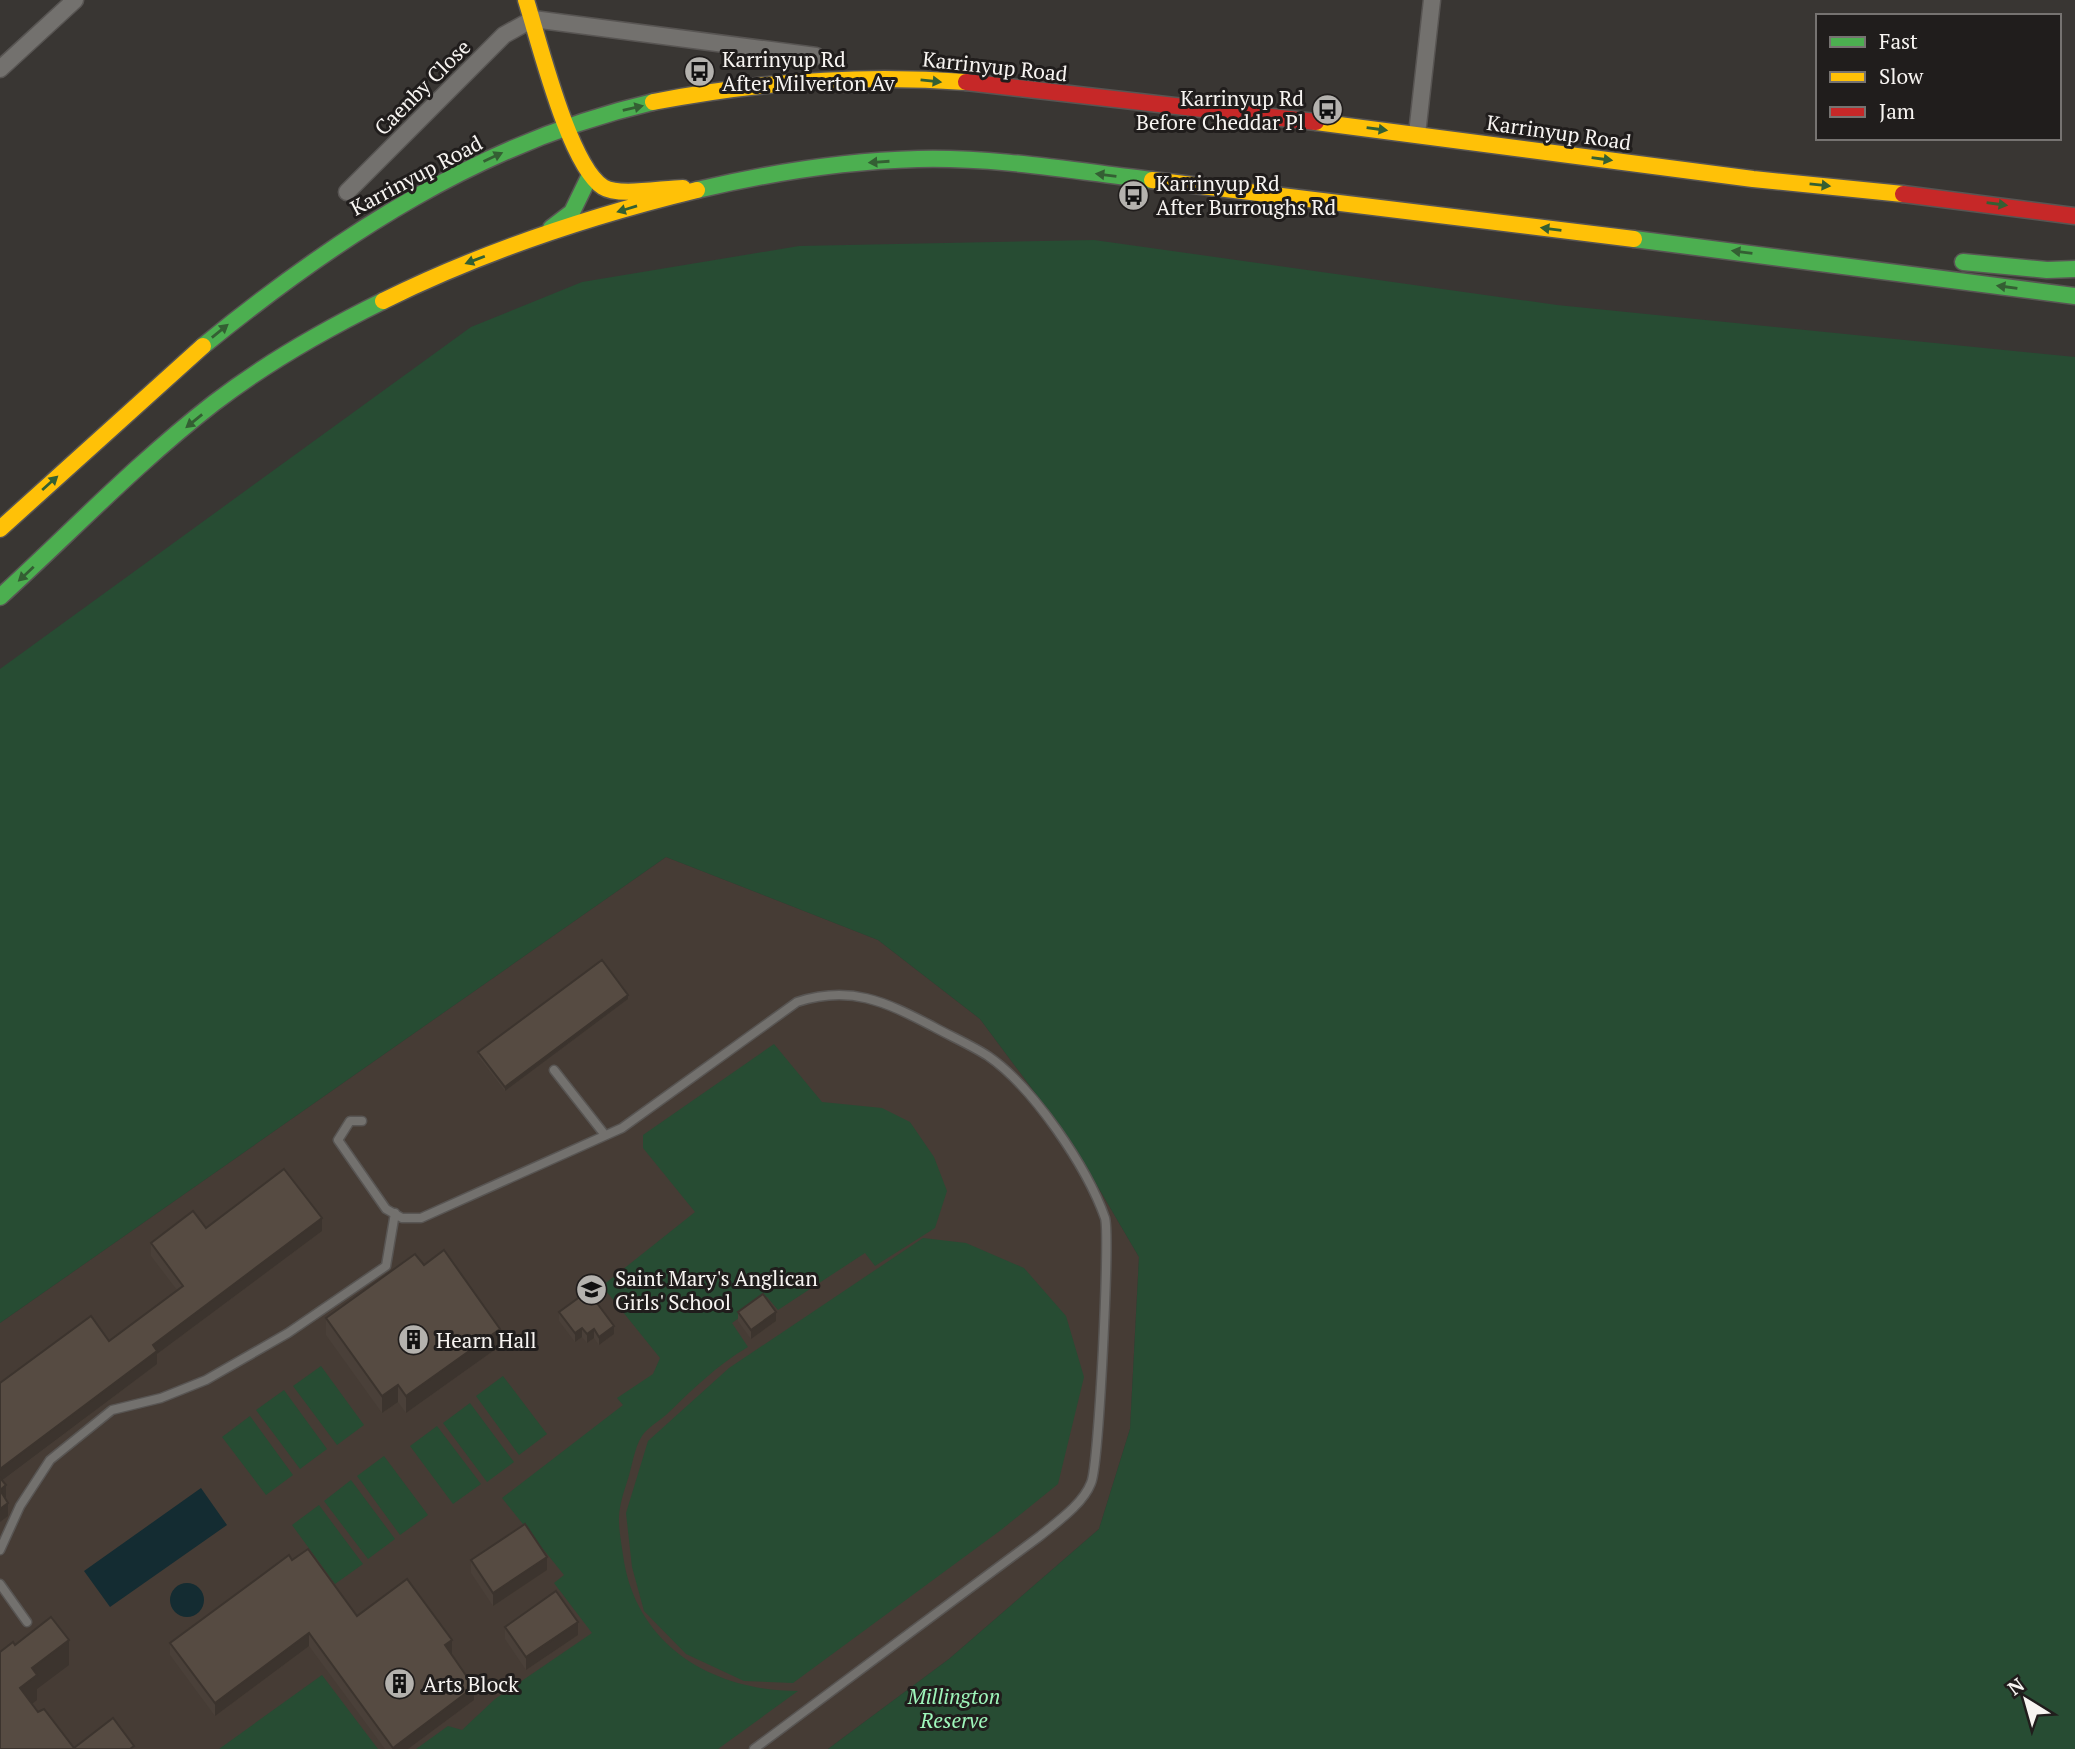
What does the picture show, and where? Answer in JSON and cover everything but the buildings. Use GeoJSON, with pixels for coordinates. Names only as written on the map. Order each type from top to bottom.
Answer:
{"type":"FeatureCollection","features":[{"type":"Feature","properties":{"kind":"main road"},"geometry":{"type":"LineString","coordinates":[[526,0],[567,125],[590,175],[604,188],[619,191],[658,187],[692,189]]}},
{"type":"Feature","properties":{"kind":"main road","name":"Karrinyup Road"},"geometry":{"type":"LineString","coordinates":[[0,529],[179,365],[295,270],[437,183],[567,125],[722,90],[826,81],[914,79],[1417,134],[1752,178],[2036,209],[2075,216]]}},
{"type":"Feature","properties":{"kind":"main road"},"geometry":{"type":"LineString","coordinates":[[0,597],[160,448],[275,361],[356,312],[418,283],[539,236],[692,189],[843,164],[921,159],[1010,163],[1810,260],[2075,296]]}},
{"type":"Feature","properties":{"kind":"main road"},"geometry":{"type":"LineString","coordinates":[[539,236],[572,212],[590,175]]}},
{"type":"Feature","properties":{"kind":"main road"},"geometry":{"type":"LineString","coordinates":[[2036,209],[2066,197]]}},
{"type":"Feature","properties":{"kind":"main road"},"geometry":{"type":"LineString","coordinates":[[1810,260],[1937,260],[2047,270],[2075,269]]}},
{"type":"Feature","properties":{"kind":"street"},"geometry":{"type":"LineString","coordinates":[[0,69],[75,0]]}},
{"type":"Feature","properties":{"kind":"street"},"geometry":{"type":"LineString","coordinates":[[1417,134],[1432,0]]}},
{"type":"Feature","properties":{"kind":"street"},"geometry":{"type":"LineString","coordinates":[[533,19],[816,56]]}},
{"type":"Feature","properties":{"kind":"street","name":"Caenby Close"},"geometry":{"type":"LineString","coordinates":[[347,192],[504,35],[533,19]]}},
{"type":"Feature","properties":{"kind":"lane"},"geometry":{"type":"LineString","coordinates":[[362,1121],[350,1121],[338,1140],[386,1209],[402,1218],[421,1218],[621,1128],[797,1002],[824,993],[859,995],[909,1014],[989,1057],[1029,1096],[1066,1144],[1094,1192],[1106,1222],[1105,1291],[1091,1483],[1066,1514],[1040,1536],[754,1749]]}},
{"type":"Feature","properties":{"kind":"lane"},"geometry":{"type":"LineString","coordinates":[[554,1070],[605,1135]]}},
{"type":"Feature","properties":{"kind":"lane"},"geometry":{"type":"LineString","coordinates":[[0,1550],[20,1506],[50,1460],[112,1410],[161,1398],[206,1380],[288,1333],[356,1289],[386,1266],[394,1213]]}},
{"type":"Feature","properties":{"kind":"lane"},"geometry":{"type":"LineString","coordinates":[[0,1584],[27,1622]]}},
{"type":"Feature","properties":{"kind":"shaded area","name":"Saint Mary's Anglican Girls' School"},"geometry":{"type":"Polygon","coordinates":[[[666,857],[878,940],[980,1019],[1071,1141],[1139,1257],[1130,1429],[1099,1529],[949,1659],[828,1749],[0,1749],[0,1323],[666,857]]]}},
{"type":"Feature","properties":{"kind":"green space","name":"Millington Reserve"},"geometry":{"type":"Polygon","coordinates":[[[1094,240],[1557,305],[2075,357],[2075,1749],[828,1749],[949,1659],[1099,1529],[1130,1429],[1139,1257],[1071,1141],[980,1019],[878,940],[666,857],[0,1323],[0,669],[471,327],[582,282],[799,246],[1094,240]]]}},
{"type":"Feature","properties":{"kind":"green space"},"geometry":{"type":"Polygon","coordinates":[[[774,1044],[822,1102],[882,1108],[910,1122],[934,1157],[947,1191],[935,1228],[875,1266],[865,1253],[778,1310],[767,1297],[732,1323],[748,1347],[715,1370],[642,1436],[621,1503],[619,1526],[630,1587],[643,1614],[661,1638],[683,1657],[708,1672],[766,1689],[798,1691],[718,1749],[416,1749],[448,1726],[462,1730],[495,1699],[592,1633],[554,1583],[564,1575],[502,1498],[623,1405],[617,1398],[653,1374],[660,1358],[602,1286],[695,1212],[643,1148],[643,1135],[774,1044]]]}},
{"type":"Feature","properties":{"kind":"green space"},"geometry":{"type":"Polygon","coordinates":[[[923,1238],[966,1243],[1024,1268],[1066,1316],[1084,1377],[1058,1484],[1001,1530],[793,1683],[744,1681],[686,1654],[644,1611],[632,1567],[626,1513],[648,1441],[729,1368],[923,1238]]]}},
{"type":"Feature","properties":{"kind":"green space"},"geometry":{"type":"Polygon","coordinates":[[[321,1366],[364,1425],[337,1445],[293,1386],[321,1366]]]}},
{"type":"Feature","properties":{"kind":"green space"},"geometry":{"type":"Polygon","coordinates":[[[503,1376],[547,1434],[519,1455],[476,1396],[503,1376]]]}},
{"type":"Feature","properties":{"kind":"green space"},"geometry":{"type":"Polygon","coordinates":[[[284,1390],[327,1449],[300,1469],[256,1410],[284,1390]]]}},
{"type":"Feature","properties":{"kind":"green space"},"geometry":{"type":"Polygon","coordinates":[[[470,1403],[514,1462],[487,1482],[443,1423],[470,1403]]]}},
{"type":"Feature","properties":{"kind":"green space"},"geometry":{"type":"Polygon","coordinates":[[[250,1416],[293,1475],[266,1495],[222,1437],[250,1416]]]}},
{"type":"Feature","properties":{"kind":"green space"},"geometry":{"type":"Polygon","coordinates":[[[437,1426],[481,1484],[453,1504],[410,1446],[437,1426]]]}},
{"type":"Feature","properties":{"kind":"green space"},"geometry":{"type":"Polygon","coordinates":[[[384,1456],[428,1515],[400,1535],[357,1476],[384,1456]]]}},
{"type":"Feature","properties":{"kind":"green space"},"geometry":{"type":"Polygon","coordinates":[[[351,1480],[395,1539],[368,1559],[324,1501],[351,1480]]]}},
{"type":"Feature","properties":{"kind":"green space"},"geometry":{"type":"Polygon","coordinates":[[[319,1505],[363,1564],[335,1584],[292,1525],[319,1505]]]}},
{"type":"Feature","properties":{"kind":"green space"},"geometry":{"type":"Polygon","coordinates":[[[322,1675],[378,1749],[219,1749],[322,1675]]]}},
{"type":"Feature","properties":{"kind":"water"},"geometry":{"type":"Polygon","coordinates":[[[201,1488],[227,1525],[110,1607],[84,1571],[201,1488]]]}},
{"type":"Feature","properties":{"kind":"water"},"geometry":{"type":"Polygon","coordinates":[[[187,1583],[199,1588],[204,1600],[199,1612],[187,1617],[175,1612],[170,1600],[175,1588],[187,1583]]]}},
{"type":"Feature","properties":{"kind":"traffic: fast"},"geometry":{"type":"LineString","coordinates":[[203,346],[306,267],[414,198],[529,142],[590,119],[653,102]]}},
{"type":"Feature","properties":{"kind":"traffic: fast"},"geometry":{"type":"LineString","coordinates":[[697,190],[807,169],[918,159],[1006,162],[1152,180]]}},
{"type":"Feature","properties":{"kind":"traffic: fast"},"geometry":{"type":"LineString","coordinates":[[551,228],[572,212],[590,175]]}},
{"type":"Feature","properties":{"kind":"traffic: fast"},"geometry":{"type":"LineString","coordinates":[[1634,239],[2075,296]]}},
{"type":"Feature","properties":{"kind":"traffic: fast"},"geometry":{"type":"LineString","coordinates":[[1963,262],[2047,270],[2075,269]]}},
{"type":"Feature","properties":{"kind":"traffic: fast"},"geometry":{"type":"LineString","coordinates":[[0,597],[132,473],[214,403],[296,348],[383,301]]}},
{"type":"Feature","properties":{"kind":"traffic: slow"},"geometry":{"type":"LineString","coordinates":[[526,0],[567,129],[590,174],[610,190],[683,188]]}},
{"type":"Feature","properties":{"kind":"traffic: slow"},"geometry":{"type":"LineString","coordinates":[[653,102],[731,89],[809,81],[887,79],[966,82]]}},
{"type":"Feature","properties":{"kind":"traffic: slow"},"geometry":{"type":"LineString","coordinates":[[1316,122],[1753,179],[1903,194]]}},
{"type":"Feature","properties":{"kind":"traffic: slow"},"geometry":{"type":"LineString","coordinates":[[1152,180],[1634,239]]}},
{"type":"Feature","properties":{"kind":"traffic: slow"},"geometry":{"type":"LineString","coordinates":[[383,301],[459,267],[537,237],[617,211],[697,190]]}},
{"type":"Feature","properties":{"kind":"traffic: slow"},"geometry":{"type":"LineString","coordinates":[[0,529],[203,346]]}},
{"type":"Feature","properties":{"kind":"traffic: jam"},"geometry":{"type":"LineString","coordinates":[[966,82],[1316,122]]}},
{"type":"Feature","properties":{"kind":"traffic: jam"},"geometry":{"type":"LineString","coordinates":[[1903,194],[2075,216]]}},
{"type":"Feature","properties":{"kind":"place","name":"Karrinyup Rd After Milverton Av"},"geometry":{"type":"Point","coordinates":[699,71]}},
{"type":"Feature","properties":{"kind":"place","name":"Karrinyup Rd Before Cheddar Pl"},"geometry":{"type":"Point","coordinates":[1327,110]}},
{"type":"Feature","properties":{"kind":"place","name":"Karrinyup Rd After Burroughs Rd"},"geometry":{"type":"Point","coordinates":[1133,195]}},
{"type":"Feature","properties":{"kind":"place","name":"Saint Mary's Anglican Girls' School"},"geometry":{"type":"Point","coordinates":[592,1290]}},
{"type":"Feature","properties":{"kind":"place","name":"Hearn Hall"},"geometry":{"type":"Point","coordinates":[413,1340]}},
{"type":"Feature","properties":{"kind":"place","name":"Arts Block"},"geometry":{"type":"Point","coordinates":[400,1684]}}]}
